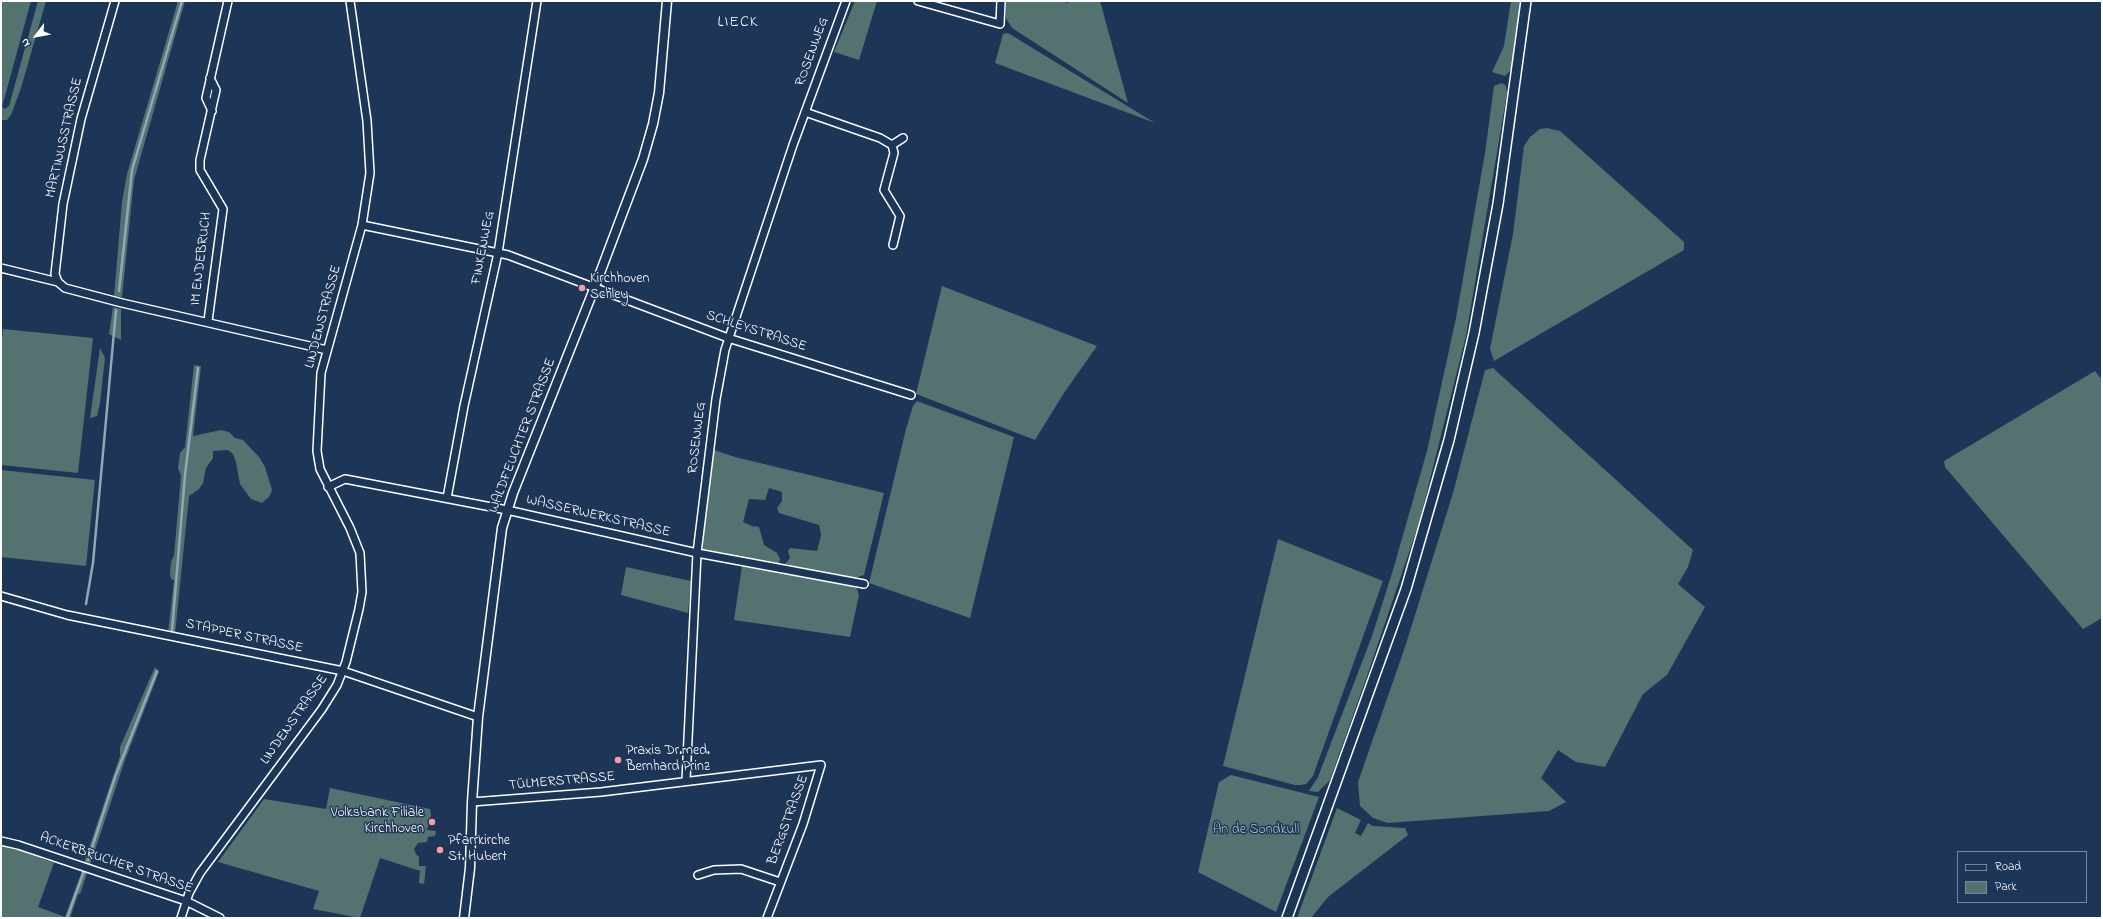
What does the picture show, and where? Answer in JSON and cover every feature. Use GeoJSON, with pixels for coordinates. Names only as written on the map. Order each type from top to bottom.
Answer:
{"type":"FeatureCollection","features":[{"type":"Feature","properties":{"kind":"main road"},"geometry":{"type":"LineString","coordinates":[[1287,918],[1406,589],[1449,440],[1474,333],[1495,219],[1526,1]]}},
{"type":"Feature","properties":{"kind":"street","name":"MARTINUSSTRASSE"},"geometry":{"type":"LineString","coordinates":[[58,282],[55,274],[63,204],[81,119],[115,1]]}},
{"type":"Feature","properties":{"kind":"street","name":"IM ENDEBRUCH"},"geometry":{"type":"LineString","coordinates":[[208,321],[222,209],[200,170],[200,160],[216,90],[210,78],[228,1]]}},
{"type":"Feature","properties":{"kind":"street","name":"LINDENSTRASSE"},"geometry":{"type":"LineString","coordinates":[[181,918],[186,901],[200,873],[322,709],[337,686],[343,671],[359,609],[362,592],[360,553],[350,528],[320,469],[317,451],[321,373],[362,225],[370,173],[369,139],[350,1]]}},
{"type":"Feature","properties":{"kind":"street","name":"FINKENWEG"},"geometry":{"type":"LineString","coordinates":[[447,498],[464,406],[498,253],[537,1]]}},
{"type":"Feature","properties":{"kind":"street","name":"WALDFEUCHTER STRASSE"},"geometry":{"type":"LineString","coordinates":[[464,918],[471,851],[472,802],[478,716],[489,618],[502,528],[507,510],[594,289],[643,159],[653,124],[659,93],[667,1]]}},
{"type":"Feature","properties":{"kind":"street","name":"ROSENWEG"},"geometry":{"type":"LineString","coordinates":[[686,780],[697,554],[716,399],[728,338],[805,112],[846,1]]}},
{"type":"Feature","properties":{"kind":"street"},"geometry":{"type":"LineString","coordinates":[[918,1],[1000,24],[1001,1]]}},
{"type":"Feature","properties":{"kind":"street"},"geometry":{"type":"LineString","coordinates":[[805,112],[880,138],[892,145],[894,153],[884,190],[900,216],[893,245]]}},
{"type":"Feature","properties":{"kind":"street"},"geometry":{"type":"LineString","coordinates":[[892,145],[903,138]]}},
{"type":"Feature","properties":{"kind":"street","name":"SCHLEYSTRASSE"},"geometry":{"type":"LineString","coordinates":[[362,225],[498,253],[728,338],[911,395]]}},
{"type":"Feature","properties":{"kind":"street"},"geometry":{"type":"LineString","coordinates":[[1,268],[58,282],[61,286],[72,290],[327,350]]}},
{"type":"Feature","properties":{"kind":"street","name":"WASSERWERKSTRASSE"},"geometry":{"type":"LineString","coordinates":[[328,487],[345,479],[507,510],[697,554],[864,584]]}},
{"type":"Feature","properties":{"kind":"street","name":"STAPPER STRASSE"},"geometry":{"type":"LineString","coordinates":[[1,596],[67,614],[343,671],[478,716]]}},
{"type":"Feature","properties":{"kind":"street","name":"TÜLMERSTRASSE"},"geometry":{"type":"LineString","coordinates":[[472,802],[575,795],[686,780],[822,766]]}},
{"type":"Feature","properties":{"kind":"street","name":"BERGSTRASSE"},"geometry":{"type":"LineString","coordinates":[[767,918],[803,824],[822,766]]}},
{"type":"Feature","properties":{"kind":"street","name":"ACKERBRUCHER STRASSE"},"geometry":{"type":"LineString","coordinates":[[1,841],[18,845],[186,901],[220,918]]}},
{"type":"Feature","properties":{"kind":"street","name":"BERGSTRASSE"},"geometry":{"type":"LineString","coordinates":[[698,875],[714,870],[741,869],[780,882]]}},
{"type":"Feature","properties":{"kind":"green space"},"geometry":{"type":"Polygon","coordinates":[[[1,1],[31,1],[2,107],[5,109],[9,106],[38,1],[46,1],[21,88],[11,115],[7,120],[1,120],[1,1]]]}},
{"type":"Feature","properties":{"kind":"green space"},"geometry":{"type":"Polygon","coordinates":[[[178,1],[185,1],[134,180],[122,297],[114,296],[122,202],[127,174],[178,1]]]}},
{"type":"Feature","properties":{"kind":"green space"},"geometry":{"type":"Polygon","coordinates":[[[855,1],[877,1],[859,60],[834,52],[855,1]]]}},
{"type":"Feature","properties":{"kind":"green space"},"geometry":{"type":"Polygon","coordinates":[[[1006,1],[1065,1],[1066,3],[1073,1],[1100,1],[1128,103],[1012,28],[1006,18],[1006,1]]]}},
{"type":"Feature","properties":{"kind":"green space"},"geometry":{"type":"Polygon","coordinates":[[[1511,1],[1521,1],[1512,69],[1505,76],[1492,72],[1504,46],[1511,1]]]}},
{"type":"Feature","properties":{"kind":"green space"},"geometry":{"type":"Polygon","coordinates":[[[1008,33],[1155,123],[995,63],[1003,34],[1008,33]]]}},
{"type":"Feature","properties":{"kind":"green space"},"geometry":{"type":"Polygon","coordinates":[[[1502,83],[1506,86],[1507,93],[1466,336],[1419,523],[1330,780],[1318,792],[1309,791],[1318,777],[1372,636],[1393,570],[1427,451],[1456,318],[1485,153],[1494,86],[1502,83]]]}},
{"type":"Feature","properties":{"kind":"green space"},"geometry":{"type":"Polygon","coordinates":[[[1547,128],[1560,131],[1684,242],[1684,250],[1494,361],[1490,349],[1513,234],[1524,146],[1530,137],[1540,129],[1547,128]]]}},
{"type":"Feature","properties":{"kind":"green space"},"geometry":{"type":"Polygon","coordinates":[[[942,286],[1097,346],[1064,393],[1035,440],[916,394],[942,286]]]}},
{"type":"Feature","properties":{"kind":"green space"},"geometry":{"type":"Polygon","coordinates":[[[113,307],[121,309],[121,340],[109,334],[113,307]]]}},
{"type":"Feature","properties":{"kind":"green space"},"geometry":{"type":"Polygon","coordinates":[[[3,329],[93,338],[78,473],[1,465],[1,351],[3,329]]]}},
{"type":"Feature","properties":{"kind":"green space"},"geometry":{"type":"Polygon","coordinates":[[[100,348],[105,358],[100,403],[97,416],[90,418],[100,348]]]}},
{"type":"Feature","properties":{"kind":"green space"},"geometry":{"type":"Polygon","coordinates":[[[194,365],[201,366],[193,436],[221,430],[229,432],[235,438],[243,440],[259,457],[265,467],[272,490],[269,497],[262,503],[251,499],[240,484],[233,454],[228,450],[213,451],[213,458],[206,468],[203,483],[199,489],[189,496],[175,634],[168,633],[174,580],[171,579],[170,573],[171,562],[174,555],[181,476],[178,468],[180,453],[185,447],[194,365]]]}},
{"type":"Feature","properties":{"kind":"green space"},"geometry":{"type":"Polygon","coordinates":[[[1493,368],[1693,550],[1688,567],[1678,584],[1705,607],[1667,675],[1643,694],[1605,767],[1576,762],[1558,750],[1541,778],[1566,802],[1549,811],[1388,823],[1373,818],[1360,806],[1358,782],[1405,647],[1453,493],[1485,370],[1493,368]]]}},
{"type":"Feature","properties":{"kind":"green space"},"geometry":{"type":"Polygon","coordinates":[[[2095,371],[2102,380],[2102,618],[2083,629],[1945,467],[1944,461],[2095,371]]]}},
{"type":"Feature","properties":{"kind":"green space"},"geometry":{"type":"Polygon","coordinates":[[[917,401],[1014,437],[970,618],[869,583],[906,429],[913,406],[917,401]]]}},
{"type":"Feature","properties":{"kind":"green space"},"geometry":{"type":"Polygon","coordinates":[[[714,450],[735,457],[884,493],[864,575],[855,578],[785,564],[790,558],[788,551],[790,548],[817,551],[821,535],[819,525],[779,513],[777,508],[782,501],[782,492],[769,488],[765,500],[749,499],[743,522],[759,527],[764,545],[777,553],[780,559],[779,564],[714,555],[703,550],[704,513],[714,450]]]}},
{"type":"Feature","properties":{"kind":"green space"},"geometry":{"type":"Polygon","coordinates":[[[1,470],[95,480],[86,566],[1,557],[1,470]]]}},
{"type":"Feature","properties":{"kind":"green space"},"geometry":{"type":"Polygon","coordinates":[[[1278,539],[1383,581],[1313,776],[1306,784],[1301,785],[1295,785],[1223,766],[1278,539]]]}},
{"type":"Feature","properties":{"kind":"green space"},"geometry":{"type":"Polygon","coordinates":[[[742,566],[854,586],[859,595],[850,637],[734,620],[742,566]]]}},
{"type":"Feature","properties":{"kind":"green space"},"geometry":{"type":"Polygon","coordinates":[[[626,567],[691,581],[688,613],[621,595],[626,567]]]}},
{"type":"Feature","properties":{"kind":"green space"},"geometry":{"type":"Polygon","coordinates":[[[155,667],[159,672],[125,760],[90,865],[84,863],[120,756],[120,747],[155,667]]]}},
{"type":"Feature","properties":{"kind":"green space","name":"An de Sondkull"},"geometry":{"type":"Polygon","coordinates":[[[1231,775],[1319,797],[1276,912],[1198,872],[1219,782],[1231,775]]]}},
{"type":"Feature","properties":{"kind":"green space"},"geometry":{"type":"Polygon","coordinates":[[[330,788],[430,809],[431,815],[427,830],[436,831],[435,836],[428,837],[427,842],[418,843],[414,849],[419,857],[419,866],[426,866],[424,884],[419,883],[420,871],[380,858],[360,918],[313,909],[319,891],[218,862],[264,799],[326,809],[330,788]]]}},
{"type":"Feature","properties":{"kind":"green space"},"geometry":{"type":"Polygon","coordinates":[[[1337,808],[1361,820],[1355,833],[1361,836],[1368,823],[1373,826],[1405,828],[1408,835],[1328,897],[1311,918],[1297,918],[1337,808]]]}},
{"type":"Feature","properties":{"kind":"green space"},"geometry":{"type":"Polygon","coordinates":[[[1,844],[54,863],[38,907],[65,917],[82,871],[87,873],[70,918],[1,918],[1,844]]]}},
{"type":"Feature","properties":{"kind":"waterway"},"geometry":{"type":"LineString","coordinates":[[119,291],[132,170],[182,1]]}},
{"type":"Feature","properties":{"kind":"waterway"},"geometry":{"type":"LineString","coordinates":[[86,604],[93,563],[116,310]]}},
{"type":"Feature","properties":{"kind":"waterway"},"geometry":{"type":"LineString","coordinates":[[172,631],[185,475],[198,368]]}},
{"type":"Feature","properties":{"kind":"waterway"},"geometry":{"type":"LineString","coordinates":[[88,860],[115,777],[157,671]]}},
{"type":"Feature","properties":{"kind":"waterway"},"geometry":{"type":"LineString","coordinates":[[67,918],[84,871]]}},
{"type":"Feature","properties":{"kind":"place","name":"Kirchhoven Schley"},"geometry":{"type":"Point","coordinates":[582,288]}},
{"type":"Feature","properties":{"kind":"place","name":"Praxis Dr.med. Bernhard Prinz"},"geometry":{"type":"Point","coordinates":[618,760]}},
{"type":"Feature","properties":{"kind":"place","name":"Volksbank Filiale Kirchhoven"},"geometry":{"type":"Point","coordinates":[432,822]}},
{"type":"Feature","properties":{"kind":"place","name":"Pfarrkirche St. Hubert"},"geometry":{"type":"Point","coordinates":[440,850]}},
{"type":"Feature","properties":{"kind":"district","name":"LIECK"},"geometry":{"type":"Point","coordinates":[738,23]}}]}
